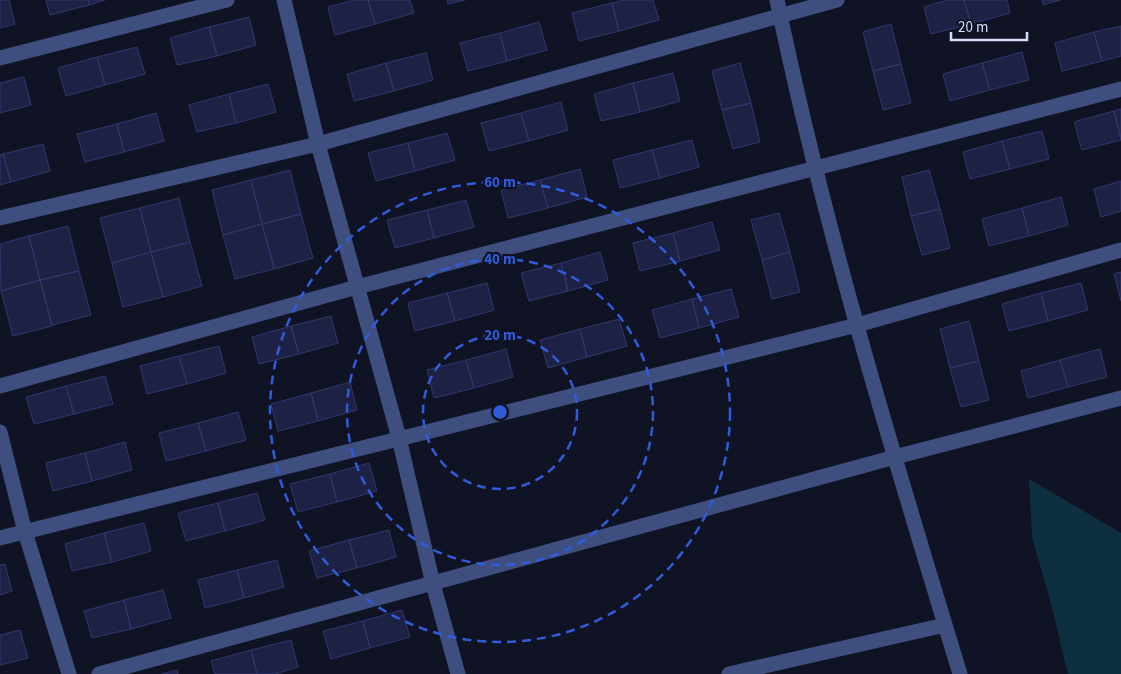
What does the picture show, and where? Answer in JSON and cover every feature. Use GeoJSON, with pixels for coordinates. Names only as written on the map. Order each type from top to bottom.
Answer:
{"type":"FeatureCollection","features":[{"type":"Feature","properties":{"kind":"street"},"geometry":{"type":"LineString","coordinates":[[0,58],[227,0]]}},
{"type":"Feature","properties":{"kind":"street"},"geometry":{"type":"LineString","coordinates":[[284,0],[318,144],[399,438],[433,584],[458,674]]}},
{"type":"Feature","properties":{"kind":"street"},"geometry":{"type":"LineString","coordinates":[[777,0],[814,169],[895,457],[960,674]]}},
{"type":"Feature","properties":{"kind":"street"},"geometry":{"type":"LineString","coordinates":[[0,218],[318,144],[837,0]]}},
{"type":"Feature","properties":{"kind":"street"},"geometry":{"type":"LineString","coordinates":[[0,386],[357,287],[1121,88]]}},
{"type":"Feature","properties":{"kind":"street"},"geometry":{"type":"LineString","coordinates":[[0,538],[857,325],[1121,250]]}},
{"type":"Feature","properties":{"kind":"street"},"geometry":{"type":"LineString","coordinates":[[99,674],[895,457],[1121,398]]}},
{"type":"Feature","properties":{"kind":"street"},"geometry":{"type":"LineString","coordinates":[[0,432],[25,532],[69,674]]}},
{"type":"Feature","properties":{"kind":"street"},"geometry":{"type":"LineString","coordinates":[[730,674],[945,625]]}},
{"type":"Feature","properties":{"kind":"water"},"geometry":{"type":"Polygon","coordinates":[[[1029,479],[1121,533],[1121,674],[1068,674],[1032,537],[1029,479]]]}},
{"type":"Feature","properties":{"kind":"building"},"geometry":{"type":"Polygon","coordinates":[[[0,0],[9,0],[15,24],[0,28],[0,0]]]}},
{"type":"Feature","properties":{"kind":"building"},"geometry":{"type":"Polygon","coordinates":[[[46,0],[88,0],[89,5],[50,15],[46,0]]]}},
{"type":"Feature","properties":{"kind":"building"},"geometry":{"type":"Polygon","coordinates":[[[88,0],[105,0],[89,5],[88,0]]]}},
{"type":"Feature","properties":{"kind":"building"},"geometry":{"type":"Polygon","coordinates":[[[354,0],[368,0],[375,24],[335,35],[328,7],[354,0]]]}},
{"type":"Feature","properties":{"kind":"building"},"geometry":{"type":"Polygon","coordinates":[[[368,0],[410,0],[414,13],[375,24],[368,0]]]}},
{"type":"Feature","properties":{"kind":"building"},"geometry":{"type":"Polygon","coordinates":[[[447,0],[465,0],[448,4],[447,0]]]}},
{"type":"Feature","properties":{"kind":"building"},"geometry":{"type":"Polygon","coordinates":[[[624,0],[653,0],[659,20],[619,31],[612,3],[624,0]]]}},
{"type":"Feature","properties":{"kind":"building"},"geometry":{"type":"Polygon","coordinates":[[[947,0],[964,0],[971,24],[931,34],[924,7],[947,0]]]}},
{"type":"Feature","properties":{"kind":"building"},"geometry":{"type":"Polygon","coordinates":[[[964,0],[1007,0],[1010,13],[971,24],[964,0]]]}},
{"type":"Feature","properties":{"kind":"building"},"geometry":{"type":"Polygon","coordinates":[[[1042,0],[1060,0],[1043,5],[1042,0]]]}},
{"type":"Feature","properties":{"kind":"building"},"geometry":{"type":"Polygon","coordinates":[[[612,3],[619,31],[579,41],[572,13],[612,3]]]}},
{"type":"Feature","properties":{"kind":"building"},"geometry":{"type":"Polygon","coordinates":[[[249,17],[256,45],[217,56],[209,27],[249,17]]]}},
{"type":"Feature","properties":{"kind":"building"},"geometry":{"type":"Polygon","coordinates":[[[539,22],[547,50],[507,61],[500,33],[539,22]]]}},
{"type":"Feature","properties":{"kind":"building"},"geometry":{"type":"Polygon","coordinates":[[[891,24],[901,64],[873,71],[863,32],[891,24]]]}},
{"type":"Feature","properties":{"kind":"building"},"geometry":{"type":"Polygon","coordinates":[[[1121,26],[1121,56],[1102,61],[1094,32],[1121,26]]]}},
{"type":"Feature","properties":{"kind":"building"},"geometry":{"type":"Polygon","coordinates":[[[209,27],[217,56],[177,65],[170,38],[209,27]]]}},
{"type":"Feature","properties":{"kind":"building"},"geometry":{"type":"Polygon","coordinates":[[[1094,32],[1102,61],[1062,71],[1055,43],[1094,32]]]}},
{"type":"Feature","properties":{"kind":"building"},"geometry":{"type":"Polygon","coordinates":[[[500,33],[507,61],[468,71],[460,43],[500,33]]]}},
{"type":"Feature","properties":{"kind":"building"},"geometry":{"type":"Polygon","coordinates":[[[137,47],[145,74],[105,85],[97,57],[137,47]]]}},
{"type":"Feature","properties":{"kind":"building"},"geometry":{"type":"Polygon","coordinates":[[[1022,52],[1029,80],[990,90],[982,63],[1022,52]]]}},
{"type":"Feature","properties":{"kind":"building"},"geometry":{"type":"Polygon","coordinates":[[[426,53],[433,80],[394,91],[386,63],[426,53]]]}},
{"type":"Feature","properties":{"kind":"building"},"geometry":{"type":"Polygon","coordinates":[[[97,57],[105,85],[66,96],[58,68],[97,57]]]}},
{"type":"Feature","properties":{"kind":"building"},"geometry":{"type":"Polygon","coordinates":[[[386,63],[394,91],[354,101],[347,74],[386,63]]]}},
{"type":"Feature","properties":{"kind":"building"},"geometry":{"type":"Polygon","coordinates":[[[740,63],[751,103],[722,110],[712,71],[740,63]]]}},
{"type":"Feature","properties":{"kind":"building"},"geometry":{"type":"Polygon","coordinates":[[[982,63],[990,90],[950,101],[943,74],[982,63]]]}},
{"type":"Feature","properties":{"kind":"building"},"geometry":{"type":"Polygon","coordinates":[[[901,64],[911,103],[883,110],[873,71],[901,64]]]}},
{"type":"Feature","properties":{"kind":"building"},"geometry":{"type":"Polygon","coordinates":[[[673,73],[680,101],[640,112],[633,83],[673,73]]]}},
{"type":"Feature","properties":{"kind":"building"},"geometry":{"type":"Polygon","coordinates":[[[24,77],[31,105],[0,113],[0,83],[24,77]]]}},
{"type":"Feature","properties":{"kind":"building"},"geometry":{"type":"Polygon","coordinates":[[[633,83],[640,112],[601,121],[594,94],[633,83]]]}},
{"type":"Feature","properties":{"kind":"building"},"geometry":{"type":"Polygon","coordinates":[[[268,84],[276,112],[236,123],[229,94],[268,84]]]}},
{"type":"Feature","properties":{"kind":"building"},"geometry":{"type":"Polygon","coordinates":[[[229,94],[236,123],[197,132],[189,105],[229,94]]]}},
{"type":"Feature","properties":{"kind":"building"},"geometry":{"type":"Polygon","coordinates":[[[561,102],[568,130],[529,141],[521,113],[561,102]]]}},
{"type":"Feature","properties":{"kind":"building"},"geometry":{"type":"Polygon","coordinates":[[[751,103],[760,142],[733,149],[722,110],[751,103]]]}},
{"type":"Feature","properties":{"kind":"building"},"geometry":{"type":"Polygon","coordinates":[[[1121,109],[1121,137],[1114,111],[1121,109]]]}},
{"type":"Feature","properties":{"kind":"building"},"geometry":{"type":"Polygon","coordinates":[[[1114,111],[1121,140],[1082,150],[1074,122],[1114,111]]]}},
{"type":"Feature","properties":{"kind":"building"},"geometry":{"type":"Polygon","coordinates":[[[156,113],[164,141],[124,152],[117,124],[156,113]]]}},
{"type":"Feature","properties":{"kind":"building"},"geometry":{"type":"Polygon","coordinates":[[[521,113],[529,141],[489,151],[481,123],[521,113]]]}},
{"type":"Feature","properties":{"kind":"building"},"geometry":{"type":"Polygon","coordinates":[[[117,124],[124,152],[85,162],[77,134],[117,124]]]}},
{"type":"Feature","properties":{"kind":"building"},"geometry":{"type":"Polygon","coordinates":[[[1042,131],[1049,159],[1010,169],[1002,141],[1042,131]]]}},
{"type":"Feature","properties":{"kind":"building"},"geometry":{"type":"Polygon","coordinates":[[[447,133],[455,160],[415,171],[408,143],[447,133]]]}},
{"type":"Feature","properties":{"kind":"building"},"geometry":{"type":"Polygon","coordinates":[[[692,140],[699,167],[660,178],[652,150],[692,140]]]}},
{"type":"Feature","properties":{"kind":"building"},"geometry":{"type":"Polygon","coordinates":[[[1002,141],[1010,169],[970,179],[963,152],[1002,141]]]}},
{"type":"Feature","properties":{"kind":"building"},"geometry":{"type":"Polygon","coordinates":[[[408,143],[415,171],[376,181],[368,153],[408,143]]]}},
{"type":"Feature","properties":{"kind":"building"},"geometry":{"type":"Polygon","coordinates":[[[43,144],[50,171],[11,182],[3,154],[43,144]]]}},
{"type":"Feature","properties":{"kind":"building"},"geometry":{"type":"Polygon","coordinates":[[[652,150],[660,178],[620,188],[613,160],[652,150]]]}},
{"type":"Feature","properties":{"kind":"building"},"geometry":{"type":"Polygon","coordinates":[[[3,154],[11,182],[0,185],[0,155],[3,154]]]}},
{"type":"Feature","properties":{"kind":"building"},"geometry":{"type":"Polygon","coordinates":[[[580,169],[587,197],[548,208],[540,180],[580,169]]]}},
{"type":"Feature","properties":{"kind":"building"},"geometry":{"type":"Polygon","coordinates":[[[290,170],[301,214],[262,224],[251,180],[290,170]]]}},
{"type":"Feature","properties":{"kind":"building"},"geometry":{"type":"Polygon","coordinates":[[[929,170],[940,209],[911,216],[902,177],[929,170]]]}},
{"type":"Feature","properties":{"kind":"building"},"geometry":{"type":"Polygon","coordinates":[[[251,180],[262,224],[223,235],[212,190],[251,180]]]}},
{"type":"Feature","properties":{"kind":"building"},"geometry":{"type":"Polygon","coordinates":[[[540,180],[548,208],[508,218],[501,190],[540,180]]]}},
{"type":"Feature","properties":{"kind":"building"},"geometry":{"type":"Polygon","coordinates":[[[1121,181],[1121,211],[1101,217],[1094,189],[1121,181]]]}},
{"type":"Feature","properties":{"kind":"building"},"geometry":{"type":"Polygon","coordinates":[[[1061,197],[1068,225],[1029,236],[1022,208],[1061,197]]]}},
{"type":"Feature","properties":{"kind":"building"},"geometry":{"type":"Polygon","coordinates":[[[179,198],[190,242],[151,252],[140,208],[179,198]]]}},
{"type":"Feature","properties":{"kind":"building"},"geometry":{"type":"Polygon","coordinates":[[[466,200],[474,227],[434,238],[427,210],[466,200]]]}},
{"type":"Feature","properties":{"kind":"building"},"geometry":{"type":"Polygon","coordinates":[[[140,208],[151,252],[112,263],[100,218],[140,208]]]}},
{"type":"Feature","properties":{"kind":"building"},"geometry":{"type":"Polygon","coordinates":[[[1022,208],[1029,236],[989,246],[982,219],[1022,208]]]}},
{"type":"Feature","properties":{"kind":"building"},"geometry":{"type":"Polygon","coordinates":[[[940,209],[950,248],[922,255],[911,216],[940,209]]]}},
{"type":"Feature","properties":{"kind":"building"},"geometry":{"type":"Polygon","coordinates":[[[427,210],[434,238],[395,248],[387,220],[427,210]]]}},
{"type":"Feature","properties":{"kind":"building"},"geometry":{"type":"Polygon","coordinates":[[[779,213],[790,252],[762,260],[751,220],[779,213]]]}},
{"type":"Feature","properties":{"kind":"building"},"geometry":{"type":"Polygon","coordinates":[[[301,214],[313,258],[275,269],[262,224],[301,214]]]}},
{"type":"Feature","properties":{"kind":"building"},"geometry":{"type":"Polygon","coordinates":[[[712,222],[720,250],[680,261],[673,233],[712,222]]]}},
{"type":"Feature","properties":{"kind":"building"},"geometry":{"type":"Polygon","coordinates":[[[262,224],[274,269],[235,279],[223,235],[262,224]]]}},
{"type":"Feature","properties":{"kind":"building"},"geometry":{"type":"Polygon","coordinates":[[[68,226],[79,271],[40,280],[29,236],[68,226]]]}},
{"type":"Feature","properties":{"kind":"building"},"geometry":{"type":"Polygon","coordinates":[[[673,233],[680,261],[640,271],[633,243],[673,233]]]}},
{"type":"Feature","properties":{"kind":"building"},"geometry":{"type":"Polygon","coordinates":[[[29,236],[40,280],[1,291],[0,244],[29,236]]]}},
{"type":"Feature","properties":{"kind":"building"},"geometry":{"type":"Polygon","coordinates":[[[190,242],[202,286],[163,297],[151,252],[190,242]]]}},
{"type":"Feature","properties":{"kind":"building"},"geometry":{"type":"Polygon","coordinates":[[[151,252],[163,297],[123,307],[112,263],[151,252]]]}},
{"type":"Feature","properties":{"kind":"building"},"geometry":{"type":"Polygon","coordinates":[[[600,252],[608,280],[568,291],[561,263],[600,252]]]}},
{"type":"Feature","properties":{"kind":"building"},"geometry":{"type":"Polygon","coordinates":[[[790,252],[800,292],[772,299],[762,260],[790,252]]]}},
{"type":"Feature","properties":{"kind":"building"},"geometry":{"type":"Polygon","coordinates":[[[561,263],[568,291],[529,301],[521,273],[561,263]]]}},
{"type":"Feature","properties":{"kind":"building"},"geometry":{"type":"Polygon","coordinates":[[[79,271],[91,315],[52,325],[40,280],[79,271]]]}},
{"type":"Feature","properties":{"kind":"building"},"geometry":{"type":"Polygon","coordinates":[[[1121,272],[1121,301],[1114,274],[1121,272]]]}},
{"type":"Feature","properties":{"kind":"building"},"geometry":{"type":"Polygon","coordinates":[[[40,280],[52,326],[13,336],[1,291],[40,280]]]}},
{"type":"Feature","properties":{"kind":"building"},"geometry":{"type":"Polygon","coordinates":[[[487,283],[494,310],[455,321],[447,293],[487,283]]]}},
{"type":"Feature","properties":{"kind":"building"},"geometry":{"type":"Polygon","coordinates":[[[1081,283],[1088,310],[1048,321],[1041,293],[1081,283]]]}},
{"type":"Feature","properties":{"kind":"building"},"geometry":{"type":"Polygon","coordinates":[[[731,289],[739,317],[699,328],[692,299],[731,289]]]}},
{"type":"Feature","properties":{"kind":"building"},"geometry":{"type":"Polygon","coordinates":[[[447,293],[455,321],[415,331],[408,303],[447,293]]]}},
{"type":"Feature","properties":{"kind":"building"},"geometry":{"type":"Polygon","coordinates":[[[1041,293],[1048,321],[1009,331],[1002,304],[1041,293]]]}},
{"type":"Feature","properties":{"kind":"building"},"geometry":{"type":"Polygon","coordinates":[[[692,299],[699,328],[660,338],[652,310],[692,299]]]}},
{"type":"Feature","properties":{"kind":"building"},"geometry":{"type":"Polygon","coordinates":[[[331,316],[338,343],[299,354],[291,326],[331,316]]]}},
{"type":"Feature","properties":{"kind":"building"},"geometry":{"type":"Polygon","coordinates":[[[619,319],[627,346],[587,357],[580,329],[619,319]]]}},
{"type":"Feature","properties":{"kind":"building"},"geometry":{"type":"Polygon","coordinates":[[[969,321],[979,361],[950,368],[940,329],[969,321]]]}},
{"type":"Feature","properties":{"kind":"building"},"geometry":{"type":"Polygon","coordinates":[[[291,326],[299,354],[259,364],[252,337],[291,326]]]}},
{"type":"Feature","properties":{"kind":"building"},"geometry":{"type":"Polygon","coordinates":[[[580,329],[587,357],[548,368],[540,340],[580,329]]]}},
{"type":"Feature","properties":{"kind":"building"},"geometry":{"type":"Polygon","coordinates":[[[219,346],[226,373],[187,384],[179,356],[219,346]]]}},
{"type":"Feature","properties":{"kind":"building"},"geometry":{"type":"Polygon","coordinates":[[[506,349],[513,377],[474,388],[466,360],[506,349]]]}},
{"type":"Feature","properties":{"kind":"building"},"geometry":{"type":"Polygon","coordinates":[[[1100,349],[1107,377],[1068,387],[1060,360],[1100,349]]]}},
{"type":"Feature","properties":{"kind":"building"},"geometry":{"type":"Polygon","coordinates":[[[179,356],[187,384],[147,394],[140,366],[179,356]]]}},
{"type":"Feature","properties":{"kind":"building"},"geometry":{"type":"Polygon","coordinates":[[[466,360],[474,388],[434,398],[427,370],[466,360]]]}},
{"type":"Feature","properties":{"kind":"building"},"geometry":{"type":"Polygon","coordinates":[[[1060,360],[1068,387],[1028,398],[1021,371],[1060,360]]]}},
{"type":"Feature","properties":{"kind":"building"},"geometry":{"type":"Polygon","coordinates":[[[979,361],[989,400],[961,407],[950,368],[979,361]]]}},
{"type":"Feature","properties":{"kind":"building"},"geometry":{"type":"Polygon","coordinates":[[[105,376],[113,404],[74,414],[66,386],[105,376]]]}},
{"type":"Feature","properties":{"kind":"building"},"geometry":{"type":"Polygon","coordinates":[[[350,382],[357,410],[318,421],[311,393],[350,382]]]}},
{"type":"Feature","properties":{"kind":"building"},"geometry":{"type":"Polygon","coordinates":[[[66,386],[74,414],[34,424],[26,397],[66,386]]]}},
{"type":"Feature","properties":{"kind":"building"},"geometry":{"type":"Polygon","coordinates":[[[311,393],[318,421],[278,431],[271,404],[311,393]]]}},
{"type":"Feature","properties":{"kind":"building"},"geometry":{"type":"Polygon","coordinates":[[[238,412],[246,440],[206,451],[198,423],[238,412]]]}},
{"type":"Feature","properties":{"kind":"building"},"geometry":{"type":"Polygon","coordinates":[[[198,423],[206,451],[166,461],[159,433],[198,423]]]}},
{"type":"Feature","properties":{"kind":"building"},"geometry":{"type":"Polygon","coordinates":[[[125,442],[132,470],[92,481],[85,453],[125,442]]]}},
{"type":"Feature","properties":{"kind":"building"},"geometry":{"type":"Polygon","coordinates":[[[85,453],[92,481],[53,491],[46,463],[85,453]]]}},
{"type":"Feature","properties":{"kind":"building"},"geometry":{"type":"Polygon","coordinates":[[[369,463],[377,491],[337,502],[330,474],[369,463]]]}},
{"type":"Feature","properties":{"kind":"building"},"geometry":{"type":"Polygon","coordinates":[[[330,474],[337,502],[298,512],[290,484],[330,474]]]}},
{"type":"Feature","properties":{"kind":"building"},"geometry":{"type":"Polygon","coordinates":[[[257,493],[265,520],[225,531],[218,503],[257,493]]]}},
{"type":"Feature","properties":{"kind":"building"},"geometry":{"type":"Polygon","coordinates":[[[218,503],[225,531],[186,541],[178,513],[218,503]]]}},
{"type":"Feature","properties":{"kind":"building"},"geometry":{"type":"Polygon","coordinates":[[[144,523],[151,551],[112,562],[104,533],[144,523]]]}},
{"type":"Feature","properties":{"kind":"building"},"geometry":{"type":"Polygon","coordinates":[[[389,530],[396,557],[357,568],[349,540],[389,530]]]}},
{"type":"Feature","properties":{"kind":"building"},"geometry":{"type":"Polygon","coordinates":[[[104,533],[112,562],[72,571],[65,544],[104,533]]]}},
{"type":"Feature","properties":{"kind":"building"},"geometry":{"type":"Polygon","coordinates":[[[349,540],[357,568],[317,578],[309,551],[349,540]]]}},
{"type":"Feature","properties":{"kind":"building"},"geometry":{"type":"Polygon","coordinates":[[[277,560],[284,587],[244,598],[237,570],[277,560]]]}},
{"type":"Feature","properties":{"kind":"building"},"geometry":{"type":"Polygon","coordinates":[[[5,564],[12,591],[0,595],[0,565],[5,564]]]}},
{"type":"Feature","properties":{"kind":"building"},"geometry":{"type":"Polygon","coordinates":[[[237,570],[244,598],[205,608],[198,580],[237,570]]]}},
{"type":"Feature","properties":{"kind":"building"},"geometry":{"type":"Polygon","coordinates":[[[163,590],[171,618],[131,629],[124,600],[163,590]]]}},
{"type":"Feature","properties":{"kind":"building"},"geometry":{"type":"Polygon","coordinates":[[[124,600],[131,629],[92,638],[84,611],[124,600]]]}},
{"type":"Feature","properties":{"kind":"building"},"geometry":{"type":"Polygon","coordinates":[[[402,610],[410,637],[370,648],[363,621],[402,610]]]}},
{"type":"Feature","properties":{"kind":"building"},"geometry":{"type":"Polygon","coordinates":[[[363,621],[370,648],[331,659],[323,631],[363,621]]]}},
{"type":"Feature","properties":{"kind":"building"},"geometry":{"type":"Polygon","coordinates":[[[20,630],[28,658],[0,665],[0,635],[20,630]]]}},
{"type":"Feature","properties":{"kind":"building"},"geometry":{"type":"Polygon","coordinates":[[[291,640],[298,667],[275,674],[257,674],[251,650],[291,640]]]}},
{"type":"Feature","properties":{"kind":"building"},"geometry":{"type":"Polygon","coordinates":[[[251,650],[257,674],[215,674],[211,661],[251,650]]]}},
{"type":"Feature","properties":{"kind":"building"},"geometry":{"type":"Polygon","coordinates":[[[177,670],[178,674],[162,674],[177,670]]]}}]}
